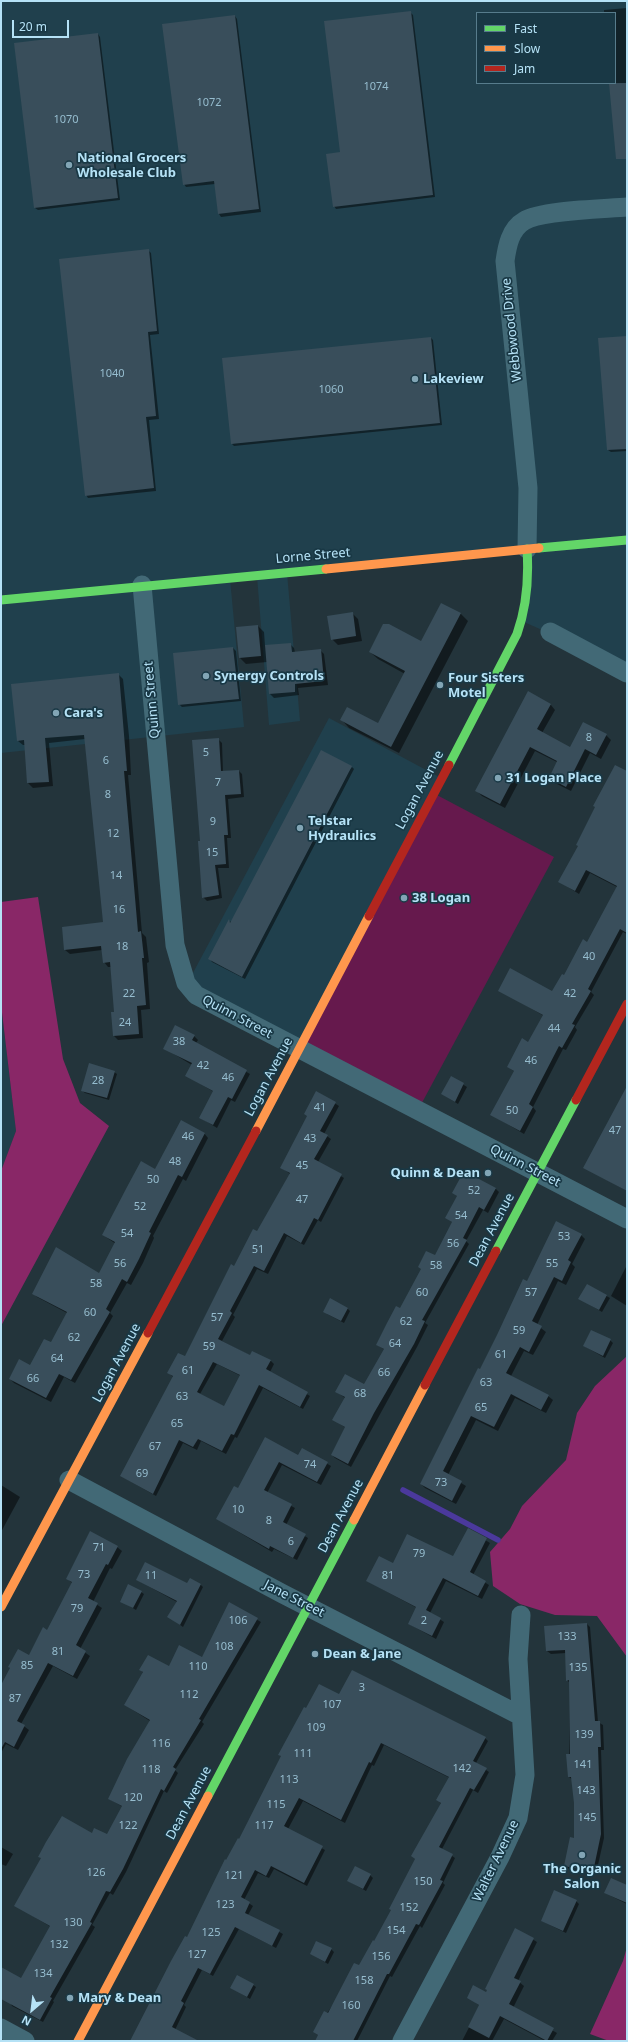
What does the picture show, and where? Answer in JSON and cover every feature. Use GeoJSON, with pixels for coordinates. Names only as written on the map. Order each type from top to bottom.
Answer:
{"type":"FeatureCollection","features":[{"type":"Feature","properties":{"kind":"street","name":"Webbwood Drive"},"geometry":{"type":"LineString","coordinates":[[527,549],[528,488],[505,261],[508,244],[514,230],[523,221],[538,215],[627,207]]}},
{"type":"Feature","properties":{"kind":"street","name":"Lorne Street"},"geometry":{"type":"LineString","coordinates":[[1,600],[142,585],[627,540]]}},
{"type":"Feature","properties":{"kind":"street","name":"Logan Avenue"},"geometry":{"type":"LineString","coordinates":[[1,1607],[299,1050],[517,634],[522,622],[529,592],[527,549]]}},
{"type":"Feature","properties":{"kind":"street","name":"Quinn Street"},"geometry":{"type":"LineString","coordinates":[[142,585],[175,945],[186,983],[196,995],[299,1050],[627,1219]]}},
{"type":"Feature","properties":{"kind":"street"},"geometry":{"type":"LineString","coordinates":[[550,632],[627,673]]}},
{"type":"Feature","properties":{"kind":"street","name":"Dean Avenue"},"geometry":{"type":"LineString","coordinates":[[78,2041],[627,1004]]}},
{"type":"Feature","properties":{"kind":"street","name":"Jane Street"},"geometry":{"type":"LineString","coordinates":[[69,1480],[308,1607],[521,1716]]}},
{"type":"Feature","properties":{"kind":"street","name":"Walter Avenue"},"geometry":{"type":"LineString","coordinates":[[402,2041],[500,1858],[518,1818],[525,1775],[518,1659],[521,1615]]}},
{"type":"Feature","properties":{"kind":"street"},"geometry":{"type":"LineString","coordinates":[[1,2028],[25,2041]]}},
{"type":"Feature","properties":{"kind":"shaded area"},"geometry":{"type":"Polygon","coordinates":[[[1,1],[627,1],[627,675],[549,633],[524,622],[528,550],[287,573],[300,721],[269,725],[257,576],[230,579],[244,727],[1,753],[1,1]]]}},
{"type":"Feature","properties":{"kind":"shaded area"},"geometry":{"type":"Polygon","coordinates":[[[329,718],[443,779],[300,1052],[186,986],[329,718]]]}},
{"type":"Feature","properties":{"kind":"shaded area"},"geometry":{"type":"Polygon","coordinates":[[[435,794],[554,857],[417,1112],[300,1052],[435,794]]]}},
{"type":"Feature","properties":{"kind":"shaded area"},"geometry":{"type":"Polygon","coordinates":[[[38,897],[63,1059],[80,1103],[109,1126],[1,1326],[1,1171],[16,1131],[1,1004],[1,902],[38,897]]]}},
{"type":"Feature","properties":{"kind":"shaded area"},"geometry":{"type":"Polygon","coordinates":[[[1,1004],[16,1131],[1,1171],[1,1004]]]}},
{"type":"Feature","properties":{"kind":"shaded area"},"geometry":{"type":"Polygon","coordinates":[[[627,1356],[627,1657],[597,1616],[555,1615],[520,1604],[493,1586],[490,1552],[510,1529],[522,1506],[566,1460],[577,1413],[595,1386],[627,1356]]]}},
{"type":"Feature","properties":{"kind":"shaded area"},"geometry":{"type":"Polygon","coordinates":[[[627,1947],[627,2041],[609,2041],[590,2034],[623,1961],[627,1947]]]}},
{"type":"Feature","properties":{"kind":"building"},"geometry":{"type":"Polygon","coordinates":[[[411,11],[433,195],[333,207],[326,154],[340,152],[324,21],[411,11]]]}},
{"type":"Feature","properties":{"kind":"building"},"geometry":{"type":"Polygon","coordinates":[[[235,15],[259,209],[218,214],[214,181],[183,185],[162,24],[235,15]]]}},
{"type":"Feature","properties":{"kind":"building"},"geometry":{"type":"Polygon","coordinates":[[[98,33],[118,198],[34,208],[14,43],[98,33]]]}},
{"type":"Feature","properties":{"kind":"building"},"geometry":{"type":"Polygon","coordinates":[[[627,83],[627,159],[616,159],[609,84],[627,83]]]}},
{"type":"Feature","properties":{"kind":"building"},"geometry":{"type":"Polygon","coordinates":[[[149,249],[157,331],[148,332],[156,416],[146,417],[154,488],[85,496],[59,259],[149,249]]]}},
{"type":"Feature","properties":{"kind":"building"},"geometry":{"type":"Polygon","coordinates":[[[627,336],[627,449],[607,450],[598,338],[627,336]]]}},
{"type":"Feature","properties":{"kind":"building"},"geometry":{"type":"Polygon","coordinates":[[[431,337],[440,423],[231,444],[222,358],[431,337]]]}},
{"type":"Feature","properties":{"kind":"building"},"geometry":{"type":"Polygon","coordinates":[[[441,603],[461,613],[391,747],[340,720],[347,707],[378,723],[405,671],[369,652],[383,624],[389,624],[421,641],[441,603]]]}},
{"type":"Feature","properties":{"kind":"building"},"geometry":{"type":"Polygon","coordinates":[[[353,612],[356,636],[331,640],[327,616],[353,612]]]}},
{"type":"Feature","properties":{"kind":"building"},"geometry":{"type":"Polygon","coordinates":[[[258,625],[261,656],[239,658],[236,627],[258,625]]]}},
{"type":"Feature","properties":{"kind":"building"},"geometry":{"type":"Polygon","coordinates":[[[291,643],[292,652],[321,649],[324,681],[295,684],[295,692],[269,694],[265,645],[291,643]]]}},
{"type":"Feature","properties":{"kind":"building","name":"Synergy Controls"},"geometry":{"type":"Polygon","coordinates":[[[233,647],[239,699],[178,705],[173,653],[233,647]]]}},
{"type":"Feature","properties":{"kind":"building"},"geometry":{"type":"Polygon","coordinates":[[[119,673],[127,771],[124,771],[138,932],[141,931],[144,958],[142,958],[146,1005],[137,1006],[139,1034],[113,1036],[111,1012],[114,1012],[110,962],[103,963],[101,946],[64,950],[62,927],[103,922],[84,735],[45,738],[49,782],[27,783],[24,740],[17,741],[11,684],[119,673]]]}},
{"type":"Feature","properties":{"kind":"building"},"geometry":{"type":"Polygon","coordinates":[[[528,691],[551,704],[537,729],[570,747],[583,722],[607,734],[596,755],[585,749],[566,787],[549,778],[557,761],[530,747],[500,804],[475,791],[528,691]]]}},
{"type":"Feature","properties":{"kind":"building"},"geometry":{"type":"Polygon","coordinates":[[[219,738],[221,771],[239,770],[241,794],[225,795],[228,835],[224,835],[226,864],[215,865],[219,895],[202,898],[198,841],[200,841],[192,740],[219,738]]]}},
{"type":"Feature","properties":{"kind":"building","name":"Telstar Hydraulics"},"geometry":{"type":"Polygon","coordinates":[[[321,750],[352,766],[242,977],[208,959],[229,919],[230,923],[321,750]]]}},
{"type":"Feature","properties":{"kind":"building"},"geometry":{"type":"Polygon","coordinates":[[[615,765],[627,771],[627,933],[620,929],[588,989],[591,991],[572,1024],[575,1025],[562,1048],[559,1046],[529,1104],[533,1107],[520,1131],[490,1115],[514,1071],[507,1067],[522,1038],[528,1042],[543,1015],[498,991],[510,968],[552,991],[562,974],[564,975],[583,939],[587,942],[617,886],[586,870],[575,891],[558,882],[578,846],[576,845],[595,807],[593,806],[615,765]]]}},
{"type":"Feature","properties":{"kind":"building"},"geometry":{"type":"Polygon","coordinates":[[[175,1025],[195,1035],[192,1040],[247,1070],[232,1099],[228,1097],[213,1125],[199,1118],[213,1091],[185,1076],[192,1063],[163,1049],[175,1025]]]}},
{"type":"Feature","properties":{"kind":"building"},"geometry":{"type":"Polygon","coordinates":[[[89,1063],[115,1071],[107,1098],[81,1091],[89,1063]]]}},
{"type":"Feature","properties":{"kind":"building"},"geometry":{"type":"Polygon","coordinates":[[[451,1076],[464,1083],[455,1102],[441,1094],[451,1076]]]}},
{"type":"Feature","properties":{"kind":"building"},"geometry":{"type":"Polygon","coordinates":[[[627,1086],[627,1191],[583,1168],[627,1086]]]}},
{"type":"Feature","properties":{"kind":"building"},"geometry":{"type":"Polygon","coordinates":[[[316,1091],[336,1102],[320,1131],[328,1135],[314,1159],[342,1174],[318,1220],[314,1218],[301,1243],[284,1233],[264,1271],[254,1266],[230,1311],[232,1313],[218,1339],[250,1355],[252,1351],[271,1360],[266,1369],[308,1392],[300,1407],[259,1385],[234,1435],[231,1434],[222,1451],[198,1439],[193,1447],[179,1440],[153,1494],[120,1476],[173,1376],[167,1373],[178,1353],[185,1356],[231,1264],[234,1266],[253,1229],[257,1231],[290,1173],[280,1168],[307,1116],[304,1114],[316,1091]],[[213,1362],[197,1392],[224,1406],[240,1375],[213,1362]]]}},
{"type":"Feature","properties":{"kind":"building"},"geometry":{"type":"Polygon","coordinates":[[[181,1120],[205,1133],[182,1177],[178,1175],[149,1232],[151,1233],[127,1282],[122,1279],[106,1309],[110,1312],[71,1380],[59,1374],[46,1398],[9,1379],[19,1359],[30,1365],[44,1339],[51,1342],[67,1312],[32,1294],[56,1247],[99,1273],[115,1242],[102,1235],[127,1187],[141,1161],[155,1169],[181,1120]]]}},
{"type":"Feature","properties":{"kind":"building"},"geometry":{"type":"Polygon","coordinates":[[[464,1171],[496,1188],[484,1210],[479,1207],[463,1238],[467,1240],[422,1320],[425,1321],[414,1344],[374,1413],[348,1464],[331,1455],[345,1427],[332,1420],[345,1397],[335,1392],[345,1374],[364,1384],[384,1349],[376,1345],[396,1306],[400,1308],[421,1269],[418,1267],[426,1251],[435,1255],[452,1222],[445,1218],[457,1196],[452,1193],[464,1171]]]}},
{"type":"Feature","properties":{"kind":"building"},"geometry":{"type":"Polygon","coordinates":[[[556,1221],[582,1234],[568,1260],[571,1262],[562,1281],[554,1277],[532,1321],[542,1326],[529,1352],[520,1347],[506,1373],[549,1395],[541,1410],[511,1394],[494,1427],[471,1416],[443,1471],[462,1481],[452,1501],[420,1484],[478,1368],[480,1369],[523,1279],[527,1281],[556,1221]]]}},
{"type":"Feature","properties":{"kind":"building"},"geometry":{"type":"Polygon","coordinates":[[[587,1284],[607,1295],[599,1310],[578,1299],[587,1284]]]}},
{"type":"Feature","properties":{"kind":"building"},"geometry":{"type":"Polygon","coordinates":[[[330,1298],[348,1308],[341,1321],[323,1312],[330,1298]]]}},
{"type":"Feature","properties":{"kind":"building"},"geometry":{"type":"Polygon","coordinates":[[[591,1330],[611,1339],[603,1356],[583,1346],[591,1330]]]}},
{"type":"Feature","properties":{"kind":"building"},"geometry":{"type":"Polygon","coordinates":[[[265,1437],[298,1455],[302,1448],[328,1462],[317,1482],[279,1462],[264,1490],[292,1504],[283,1522],[306,1534],[293,1558],[270,1546],[269,1549],[216,1519],[234,1486],[238,1488],[265,1437]]]}},
{"type":"Feature","properties":{"kind":"building"},"geometry":{"type":"Polygon","coordinates":[[[468,1528],[487,1538],[470,1572],[486,1581],[478,1596],[443,1578],[426,1610],[441,1618],[432,1636],[408,1624],[416,1607],[366,1581],[379,1556],[393,1563],[407,1534],[453,1556],[468,1528]]]}},
{"type":"Feature","properties":{"kind":"building"},"geometry":{"type":"Polygon","coordinates":[[[90,1531],[118,1546],[108,1565],[106,1564],[88,1598],[98,1603],[76,1645],[86,1651],[73,1676],[48,1663],[17,1721],[25,1725],[14,1747],[5,1742],[1,1749],[1,1685],[10,1668],[8,1667],[18,1649],[29,1655],[43,1627],[47,1630],[72,1582],[66,1579],[90,1531]]]}},
{"type":"Feature","properties":{"kind":"building"},"geometry":{"type":"Polygon","coordinates":[[[145,1562],[187,1583],[190,1578],[201,1584],[180,1625],[167,1617],[177,1601],[136,1580],[145,1562]]]}},
{"type":"Feature","properties":{"kind":"building"},"geometry":{"type":"Polygon","coordinates":[[[128,1584],[142,1591],[133,1608],[120,1602],[128,1584]]]}},
{"type":"Feature","properties":{"kind":"building"},"geometry":{"type":"Polygon","coordinates":[[[229,1602],[258,1618],[199,1719],[201,1720],[173,1767],[176,1769],[164,1791],[161,1789],[123,1869],[110,1892],[106,1891],[90,1922],[92,1923],[50,1997],[52,1998],[40,2020],[1,1999],[1,1967],[21,1978],[50,1926],[14,1906],[41,1858],[38,1857],[46,1842],[62,1816],[92,1833],[94,1828],[107,1834],[122,1806],[108,1799],[127,1759],[150,1720],[124,1705],[143,1672],[139,1670],[148,1655],[169,1666],[179,1645],[202,1657],[229,1602]]]}},
{"type":"Feature","properties":{"kind":"building"},"geometry":{"type":"Polygon","coordinates":[[[587,1623],[595,1721],[600,1721],[601,1747],[598,1747],[601,1834],[593,1872],[564,1866],[570,1837],[574,1838],[574,1803],[571,1777],[568,1777],[566,1754],[570,1754],[569,1680],[566,1681],[565,1650],[546,1651],[544,1626],[587,1623]]]}},
{"type":"Feature","properties":{"kind":"building"},"geometry":{"type":"Polygon","coordinates":[[[352,1670],[486,1737],[473,1761],[487,1768],[474,1790],[470,1788],[439,1847],[453,1854],[440,1880],[443,1881],[419,1925],[416,1924],[389,1974],[387,1974],[353,2041],[315,2041],[318,2035],[313,2032],[324,2011],[328,2013],[354,1963],[359,1965],[391,1910],[389,1909],[415,1859],[411,1856],[441,1803],[436,1800],[449,1777],[381,1743],[371,1763],[369,1762],[341,1820],[299,1798],[284,1826],[323,1846],[304,1883],[271,1866],[266,1876],[255,1870],[241,1897],[250,1902],[245,1913],[280,1930],[272,1946],[235,1927],[210,1974],[198,1968],[181,2001],[184,2003],[172,2027],[199,2041],[130,2041],[171,1961],[185,1936],[187,1937],[225,1859],[226,1860],[238,1838],[239,1839],[281,1756],[278,1755],[304,1707],[306,1708],[319,1684],[339,1694],[352,1670]]]}},
{"type":"Feature","properties":{"kind":"building"},"geometry":{"type":"Polygon","coordinates":[[[355,1866],[371,1874],[363,1889],[347,1881],[355,1866]]]}},
{"type":"Feature","properties":{"kind":"building"},"geometry":{"type":"Polygon","coordinates":[[[611,1878],[627,1885],[627,1903],[604,1893],[611,1878]]]}},
{"type":"Feature","properties":{"kind":"building"},"geometry":{"type":"Polygon","coordinates":[[[554,1890],[577,1900],[563,1931],[541,1921],[554,1890]]]}},
{"type":"Feature","properties":{"kind":"building"},"geometry":{"type":"Polygon","coordinates":[[[515,1928],[534,1938],[514,1978],[521,1981],[509,2004],[554,2028],[547,2041],[500,2016],[489,2038],[468,2027],[479,2005],[467,1998],[473,1985],[486,1992],[487,1990],[485,1989],[515,1928]]]}},
{"type":"Feature","properties":{"kind":"building"},"geometry":{"type":"Polygon","coordinates":[[[316,1941],[332,1948],[325,1962],[310,1954],[316,1941]]]}},
{"type":"Feature","properties":{"kind":"building"},"geometry":{"type":"Polygon","coordinates":[[[237,1975],[254,1984],[247,1997],[230,1988],[237,1975]]]}},
{"type":"Feature","properties":{"kind":"waterway"},"geometry":{"type":"LineString","coordinates":[[403,1490],[498,1540]]}},
{"type":"Feature","properties":{"kind":"traffic: fast"},"geometry":{"type":"LineString","coordinates":[[539,548],[627,540]]}},
{"type":"Feature","properties":{"kind":"traffic: fast"},"geometry":{"type":"LineString","coordinates":[[449,765],[517,634],[525,603],[528,571],[527,549]]}},
{"type":"Feature","properties":{"kind":"traffic: fast"},"geometry":{"type":"LineString","coordinates":[[1,600],[326,569]]}},
{"type":"Feature","properties":{"kind":"traffic: fast"},"geometry":{"type":"LineString","coordinates":[[496,1251],[576,1100]]}},
{"type":"Feature","properties":{"kind":"traffic: fast"},"geometry":{"type":"LineString","coordinates":[[208,1796],[354,1520]]}},
{"type":"Feature","properties":{"kind":"traffic: slow"},"geometry":{"type":"LineString","coordinates":[[326,569],[539,548]]}},
{"type":"Feature","properties":{"kind":"traffic: slow"},"geometry":{"type":"LineString","coordinates":[[256,1131],[369,916]]}},
{"type":"Feature","properties":{"kind":"traffic: slow"},"geometry":{"type":"LineString","coordinates":[[1,1607],[148,1333]]}},
{"type":"Feature","properties":{"kind":"traffic: slow"},"geometry":{"type":"LineString","coordinates":[[354,1520],[425,1385]]}},
{"type":"Feature","properties":{"kind":"traffic: slow"},"geometry":{"type":"LineString","coordinates":[[78,2041],[208,1796]]}},
{"type":"Feature","properties":{"kind":"traffic: jam"},"geometry":{"type":"LineString","coordinates":[[369,916],[449,765]]}},
{"type":"Feature","properties":{"kind":"traffic: jam"},"geometry":{"type":"LineString","coordinates":[[576,1100],[627,1004]]}},
{"type":"Feature","properties":{"kind":"traffic: jam"},"geometry":{"type":"LineString","coordinates":[[148,1333],[256,1131]]}},
{"type":"Feature","properties":{"kind":"traffic: jam"},"geometry":{"type":"LineString","coordinates":[[425,1385],[496,1251]]}},
{"type":"Feature","properties":{"kind":"place","name":"National Grocers Wholesale Club"},"geometry":{"type":"Point","coordinates":[69,165]}},
{"type":"Feature","properties":{"kind":"place","name":"Lakeview"},"geometry":{"type":"Point","coordinates":[415,379]}},
{"type":"Feature","properties":{"kind":"place","name":"Synergy Controls"},"geometry":{"type":"Point","coordinates":[206,676]}},
{"type":"Feature","properties":{"kind":"place","name":"Four Sisters Motel"},"geometry":{"type":"Point","coordinates":[440,685]}},
{"type":"Feature","properties":{"kind":"place","name":"Cara's"},"geometry":{"type":"Point","coordinates":[56,713]}},
{"type":"Feature","properties":{"kind":"place","name":"31 Logan Place"},"geometry":{"type":"Point","coordinates":[498,778]}},
{"type":"Feature","properties":{"kind":"place","name":"Telstar Hydraulics"},"geometry":{"type":"Point","coordinates":[300,828]}},
{"type":"Feature","properties":{"kind":"place","name":"38 Logan"},"geometry":{"type":"Point","coordinates":[404,898]}},
{"type":"Feature","properties":{"kind":"place","name":"Quinn & Dean"},"geometry":{"type":"Point","coordinates":[488,1173]}},
{"type":"Feature","properties":{"kind":"place","name":"Dean & Jane"},"geometry":{"type":"Point","coordinates":[315,1654]}},
{"type":"Feature","properties":{"kind":"place","name":"The Organic Salon"},"geometry":{"type":"Point","coordinates":[582,1855]}},
{"type":"Feature","properties":{"kind":"place","name":"Mary & Dean"},"geometry":{"type":"Point","coordinates":[70,1998]}}]}
